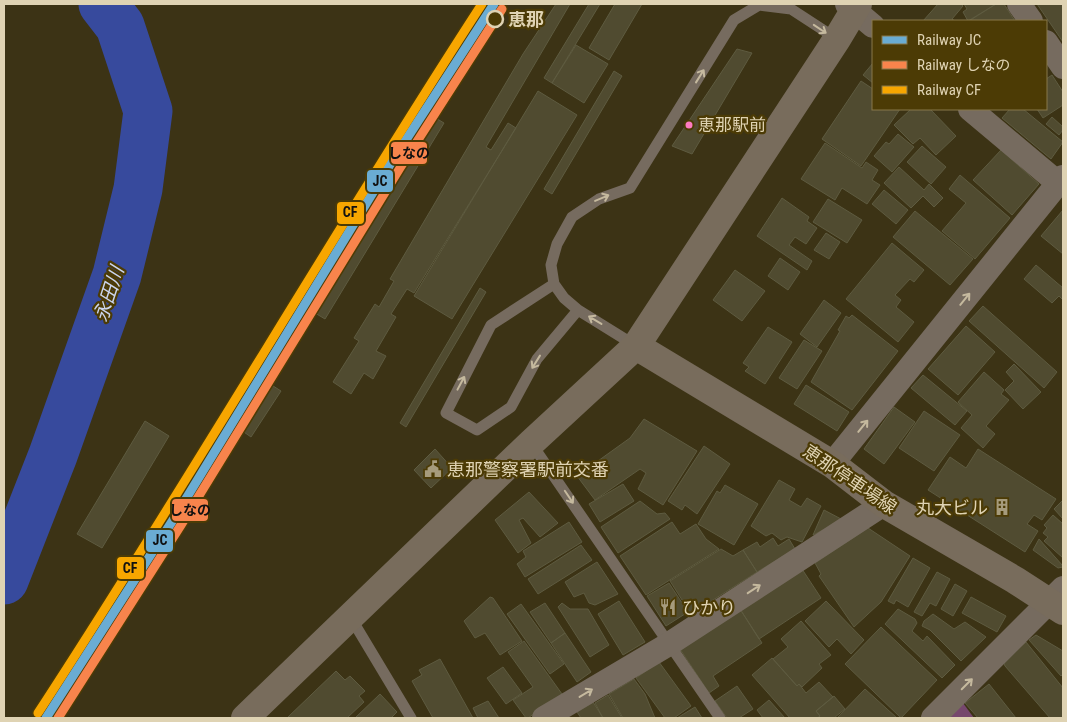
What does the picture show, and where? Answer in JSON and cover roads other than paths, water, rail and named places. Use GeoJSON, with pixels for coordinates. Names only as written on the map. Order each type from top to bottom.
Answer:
{"type":"FeatureCollection","features":[{"type":"Feature","properties":{"kind":"street"},"geometry":{"type":"LineString","coordinates":[[1019,4],[1030,20]]}},
{"type":"Feature","properties":{"kind":"street"},"geometry":{"type":"LineString","coordinates":[[245,718],[531,443],[636,346],[837,39],[858,11]]}},
{"type":"Feature","properties":{"kind":"street"},"geometry":{"type":"LineString","coordinates":[[1047,43],[1063,67]]}},
{"type":"Feature","properties":{"kind":"street"},"geometry":{"type":"LineString","coordinates":[[832,464],[1060,180],[971,110]]}},
{"type":"Feature","properties":{"kind":"street","name":"恵那停車場線"},"geometry":{"type":"LineString","coordinates":[[636,346],[832,464],[884,504],[1015,580],[1058,600]]}},
{"type":"Feature","properties":{"kind":"street"},"geometry":{"type":"LineString","coordinates":[[544,718],[669,644],[884,504]]}},
{"type":"Feature","properties":{"kind":"street"},"geometry":{"type":"LineString","coordinates":[[933,718],[1058,600]]}},
{"type":"Feature","properties":{"kind":"lane"},"geometry":{"type":"LineString","coordinates":[[636,346],[578,310],[564,298],[554,284],[551,265],[557,244],[572,217],[598,199],[630,188],[734,20],[759,5],[791,9],[837,39]]}},
{"type":"Feature","properties":{"kind":"lane"},"geometry":{"type":"LineString","coordinates":[[554,284],[491,325],[446,412],[477,430],[511,407],[537,359],[578,310]]}},
{"type":"Feature","properties":{"kind":"lane"},"geometry":{"type":"LineString","coordinates":[[531,443],[720,718]]}},
{"type":"Feature","properties":{"kind":"lane"},"geometry":{"type":"LineString","coordinates":[[351,618],[411,718]]}},
{"type":"Feature","properties":{"kind":"waterway","name":"永田川"},"geometry":{"type":"LineString","coordinates":[[4,580],[53,455],[117,275],[138,189],[148,111],[120,26],[103,4]]}},
{"type":"Feature","properties":{"kind":"rail line","name":"CF"},"geometry":{"type":"LineString","coordinates":[[38,713],[151,536],[370,181],[482,4]]}},
{"type":"Feature","properties":{"kind":"rail line","name":"JC"},"geometry":{"type":"LineString","coordinates":[[46,718],[173,520],[391,163],[494,4]]}},
{"type":"Feature","properties":{"kind":"rail line","name":"しなの"},"geometry":{"type":"LineString","coordinates":[[58,718],[181,525],[400,168],[502,9]]}},
{"type":"Feature","properties":{"kind":"place","name":"恵那"},"geometry":{"type":"Point","coordinates":[495,19]}},
{"type":"Feature","properties":{"kind":"place","name":"恵那駅前"},"geometry":{"type":"Point","coordinates":[689,125]}},
{"type":"Feature","properties":{"kind":"place","name":"恵那警察署駅前交番"},"geometry":{"type":"Point","coordinates":[433,469]}},
{"type":"Feature","properties":{"kind":"place","name":"丸大ビル"},"geometry":{"type":"Point","coordinates":[1002,507]}},
{"type":"Feature","properties":{"kind":"place","name":"ひかり"},"geometry":{"type":"Point","coordinates":[668,607]}}]}
